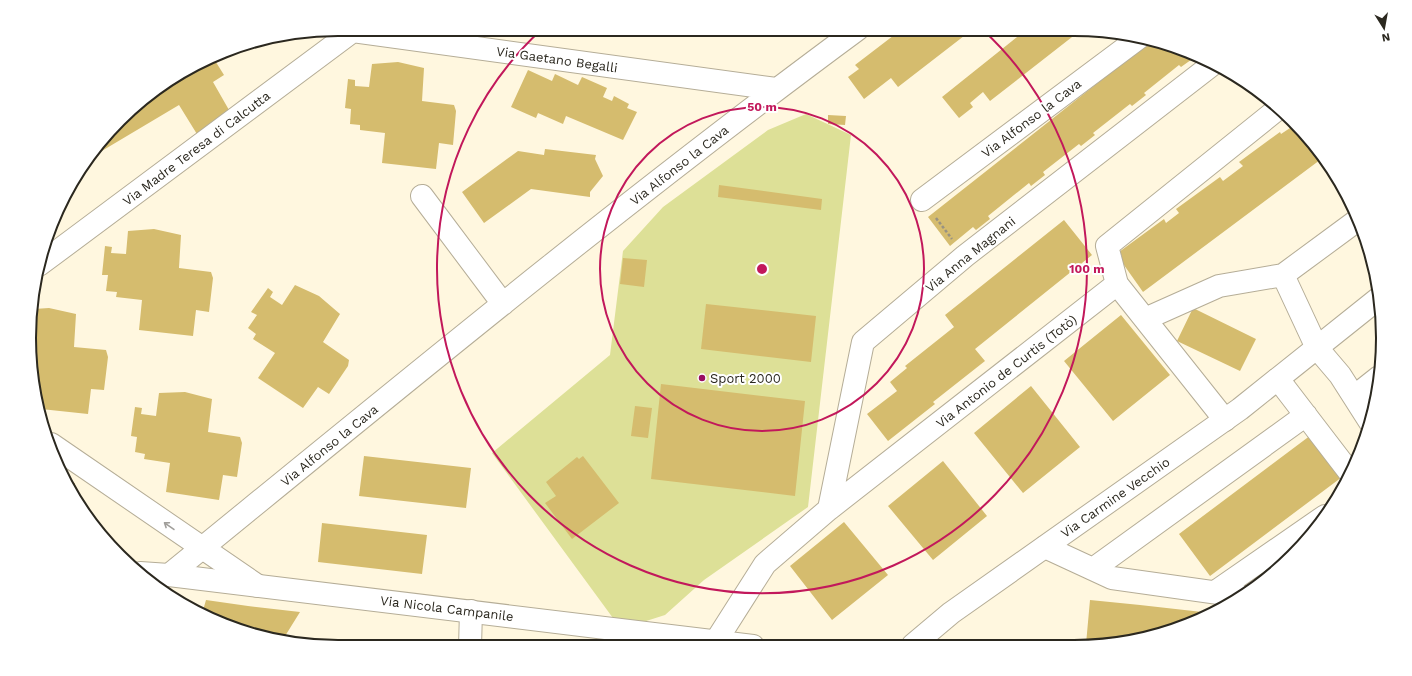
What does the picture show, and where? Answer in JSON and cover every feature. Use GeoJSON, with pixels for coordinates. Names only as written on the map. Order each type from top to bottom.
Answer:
{"type":"FeatureCollection","features":[{"type":"Feature","properties":{"kind":"street","name":"Via Madre Teresa di Calcutta"},"geometry":{"type":"LineString","coordinates":[[46,260],[337,36]]}},
{"type":"Feature","properties":{"kind":"street","name":"Via Gaetano Begalli"},"geometry":{"type":"LineString","coordinates":[[389,36],[776,89]]}},
{"type":"Feature","properties":{"kind":"street","name":"Via Alfonso la Cava"},"geometry":{"type":"LineString","coordinates":[[162,580],[503,304],[776,89],[848,36]]}},
{"type":"Feature","properties":{"kind":"street","name":"Via Alfonso la Cava"},"geometry":{"type":"LineString","coordinates":[[922,200],[1133,42]]}},
{"type":"Feature","properties":{"kind":"street","name":"Via Anna Magnani"},"geometry":{"type":"LineString","coordinates":[[829,509],[863,342],[965,256],[1209,67]]}},
{"type":"Feature","properties":{"kind":"street"},"geometry":{"type":"LineString","coordinates":[[1225,420],[1117,284],[1107,246],[1274,112]]}},
{"type":"Feature","properties":{"kind":"street"},"geometry":{"type":"LineString","coordinates":[[422,196],[503,304]]}},
{"type":"Feature","properties":{"kind":"street"},"geometry":{"type":"LineString","coordinates":[[1145,319],[1219,286],[1283,276],[1353,223]]}},
{"type":"Feature","properties":{"kind":"street"},"geometry":{"type":"LineString","coordinates":[[1283,276],[1317,348],[1340,375],[1366,415]]}},
{"type":"Feature","properties":{"kind":"street","name":"Via Antonio de Curtis (Totò)"},"geometry":{"type":"LineString","coordinates":[[717,640],[765,564],[829,509],[1117,284]]}},
{"type":"Feature","properties":{"kind":"street","name":"Via Carmine Vecchio"},"geometry":{"type":"LineString","coordinates":[[919,640],[951,614],[1225,420],[1373,303]]}},
{"type":"Feature","properties":{"kind":"street"},"geometry":{"type":"LineString","coordinates":[[1278,379],[1347,469]]}},
{"type":"Feature","properties":{"kind":"street"},"geometry":{"type":"LineString","coordinates":[[1355,396],[1372,382]]}},
{"type":"Feature","properties":{"kind":"street"},"geometry":{"type":"LineString","coordinates":[[1093,569],[1306,416]]}},
{"type":"Feature","properties":{"kind":"street"},"geometry":{"type":"LineString","coordinates":[[57,448],[201,549],[258,586]]}},
{"type":"Feature","properties":{"kind":"street"},"geometry":{"type":"LineString","coordinates":[[1215,592],[1311,526]]}},
{"type":"Feature","properties":{"kind":"street"},"geometry":{"type":"LineString","coordinates":[[1045,547],[1112,578],[1233,595]]}},
{"type":"Feature","properties":{"kind":"street","name":"Via Nicola Campanile"},"geometry":{"type":"LineString","coordinates":[[162,580],[258,586],[708,640]]}},
{"type":"Feature","properties":{"kind":"street"},"geometry":{"type":"LineString","coordinates":[[470,640],[471,611]]}},
{"type":"Feature","properties":{"kind":"path"},"geometry":{"type":"LineString","coordinates":[[922,200],[965,256]]}},
{"type":"Feature","properties":{"kind":"green space","name":"Sport 2000"},"geometry":{"type":"Polygon","coordinates":[[[806,114],[851,135],[808,507],[704,580],[665,615],[621,629],[492,453],[610,355],[623,251],[663,207],[768,130],[806,114]]]}},
{"type":"Feature","properties":{"kind":"building"},"geometry":{"type":"Polygon","coordinates":[[[893,36],[964,36],[898,87],[891,78],[864,99],[848,77],[859,69],[855,65],[893,36]]]}},
{"type":"Feature","properties":{"kind":"building"},"geometry":{"type":"Polygon","coordinates":[[[1018,36],[1073,36],[990,101],[983,92],[970,103],[973,107],[959,118],[942,97],[1018,36]]]}},
{"type":"Feature","properties":{"kind":"building"},"geometry":{"type":"Polygon","coordinates":[[[1146,45],[1191,60],[1181,67],[1179,65],[1144,93],[1146,95],[1132,106],[1130,104],[1093,133],[1095,135],[1081,146],[1079,144],[1043,172],[1045,175],[1031,186],[1029,183],[988,216],[990,219],[976,230],[973,227],[950,246],[928,217],[1146,45]]]}},
{"type":"Feature","properties":{"kind":"building"},"geometry":{"type":"Polygon","coordinates":[[[216,62],[224,75],[213,82],[233,117],[200,139],[179,105],[99,152],[124,124],[154,98],[187,76],[216,62]]]}},
{"type":"Feature","properties":{"kind":"building"},"geometry":{"type":"Polygon","coordinates":[[[398,62],[424,68],[422,101],[454,105],[456,111],[453,145],[439,143],[436,169],[382,163],[385,133],[360,130],[360,125],[350,124],[351,109],[345,108],[348,79],[355,80],[355,86],[369,87],[372,64],[398,62]]]}},
{"type":"Feature","properties":{"kind":"building"},"geometry":{"type":"Polygon","coordinates":[[[528,70],[552,81],[555,74],[578,85],[582,77],[607,88],[603,97],[612,101],[614,96],[629,104],[627,108],[637,112],[623,140],[566,116],[563,124],[538,113],[536,118],[511,107],[528,70]]]}},
{"type":"Feature","properties":{"kind":"building"},"geometry":{"type":"Polygon","coordinates":[[[828,115],[846,116],[845,125],[828,124],[828,115]]]}},
{"type":"Feature","properties":{"kind":"building"},"geometry":{"type":"Polygon","coordinates":[[[1291,127],[1319,161],[1143,292],[1119,258],[1122,256],[1119,252],[1164,219],[1166,223],[1179,213],[1176,209],[1220,177],[1223,181],[1243,166],[1239,162],[1280,132],[1281,134],[1291,127]]]}},
{"type":"Feature","properties":{"kind":"building"},"geometry":{"type":"Polygon","coordinates":[[[545,149],[596,155],[595,159],[603,176],[590,192],[590,197],[531,189],[484,223],[462,192],[518,151],[544,155],[545,149]]]}},
{"type":"Feature","properties":{"kind":"building"},"geometry":{"type":"Polygon","coordinates":[[[719,185],[822,199],[821,210],[718,197],[719,185]]]}},
{"type":"Feature","properties":{"kind":"building"},"geometry":{"type":"Polygon","coordinates":[[[1064,220],[1092,255],[975,349],[985,361],[933,402],[935,404],[888,441],[867,414],[897,391],[890,382],[907,368],[905,366],[954,327],[945,315],[1064,220]]]}},
{"type":"Feature","properties":{"kind":"building"},"geometry":{"type":"Polygon","coordinates":[[[154,229],[181,235],[179,268],[211,272],[213,278],[209,312],[196,310],[193,336],[139,330],[142,300],[116,297],[117,292],[106,291],[108,275],[102,275],[105,246],[112,247],[111,253],[126,254],[128,231],[154,229]]]}},
{"type":"Feature","properties":{"kind":"building"},"geometry":{"type":"Polygon","coordinates":[[[623,258],[647,260],[644,287],[620,284],[623,258]]]}},
{"type":"Feature","properties":{"kind":"building"},"geometry":{"type":"Polygon","coordinates":[[[295,285],[319,296],[340,314],[323,342],[349,360],[348,366],[329,394],[318,387],[303,408],[258,378],[275,353],[253,339],[256,334],[248,328],[257,315],[251,312],[268,288],[273,292],[270,297],[282,305],[295,285]]]}},
{"type":"Feature","properties":{"kind":"building"},"geometry":{"type":"Polygon","coordinates":[[[706,304],[816,316],[811,362],[701,349],[706,304]]]}},
{"type":"Feature","properties":{"kind":"building"},"geometry":{"type":"Polygon","coordinates":[[[49,308],[76,314],[74,347],[106,350],[108,357],[104,390],[91,389],[88,414],[45,409],[37,358],[36,338],[38,309],[49,308]]]}},
{"type":"Feature","properties":{"kind":"building"},"geometry":{"type":"Polygon","coordinates":[[[1193,308],[1256,339],[1240,371],[1177,341],[1193,308]]]}},
{"type":"Feature","properties":{"kind":"building"},"geometry":{"type":"Polygon","coordinates":[[[1121,315],[1170,375],[1113,421],[1064,361],[1121,315]]]}},
{"type":"Feature","properties":{"kind":"building"},"geometry":{"type":"Polygon","coordinates":[[[661,384],[805,401],[795,496],[651,479],[661,384]]]}},
{"type":"Feature","properties":{"kind":"building"},"geometry":{"type":"Polygon","coordinates":[[[1031,386],[1080,447],[1023,493],[974,433],[1031,386]]]}},
{"type":"Feature","properties":{"kind":"building"},"geometry":{"type":"Polygon","coordinates":[[[185,392],[212,399],[208,432],[240,437],[242,443],[237,477],[223,475],[219,500],[166,492],[170,463],[144,459],[145,454],[135,452],[137,437],[131,436],[135,407],[142,408],[141,414],[156,416],[159,393],[185,392]]]}},
{"type":"Feature","properties":{"kind":"building"},"geometry":{"type":"Polygon","coordinates":[[[635,406],[652,408],[648,438],[631,436],[635,406]]]}},
{"type":"Feature","properties":{"kind":"building"},"geometry":{"type":"Polygon","coordinates":[[[1311,435],[1342,477],[1210,576],[1179,534],[1311,435]]]}},
{"type":"Feature","properties":{"kind":"building"},"geometry":{"type":"Polygon","coordinates":[[[364,456],[471,468],[466,508],[359,496],[364,456]]]}},
{"type":"Feature","properties":{"kind":"building"},"geometry":{"type":"Polygon","coordinates":[[[583,456],[619,503],[572,539],[545,503],[556,496],[546,482],[577,457],[579,459],[583,456]]]}},
{"type":"Feature","properties":{"kind":"building"},"geometry":{"type":"Polygon","coordinates":[[[943,461],[987,516],[933,560],[888,506],[943,461]]]}},
{"type":"Feature","properties":{"kind":"building"},"geometry":{"type":"Polygon","coordinates":[[[844,522],[888,575],[832,620],[790,566],[844,522]]]}},
{"type":"Feature","properties":{"kind":"building"},"geometry":{"type":"Polygon","coordinates":[[[322,523],[427,535],[422,574],[318,562],[322,523]]]}},
{"type":"Feature","properties":{"kind":"building"},"geometry":{"type":"Polygon","coordinates":[[[206,600],[300,612],[286,635],[260,630],[241,624],[204,609],[206,600]]]}},
{"type":"Feature","properties":{"kind":"building"},"geometry":{"type":"Polygon","coordinates":[[[1090,600],[1201,612],[1152,630],[1113,637],[1086,639],[1090,600]]]}},
{"type":"Feature","properties":{"kind":"place","name":"Sport 2000"},"geometry":{"type":"Point","coordinates":[702,378]}}]}
